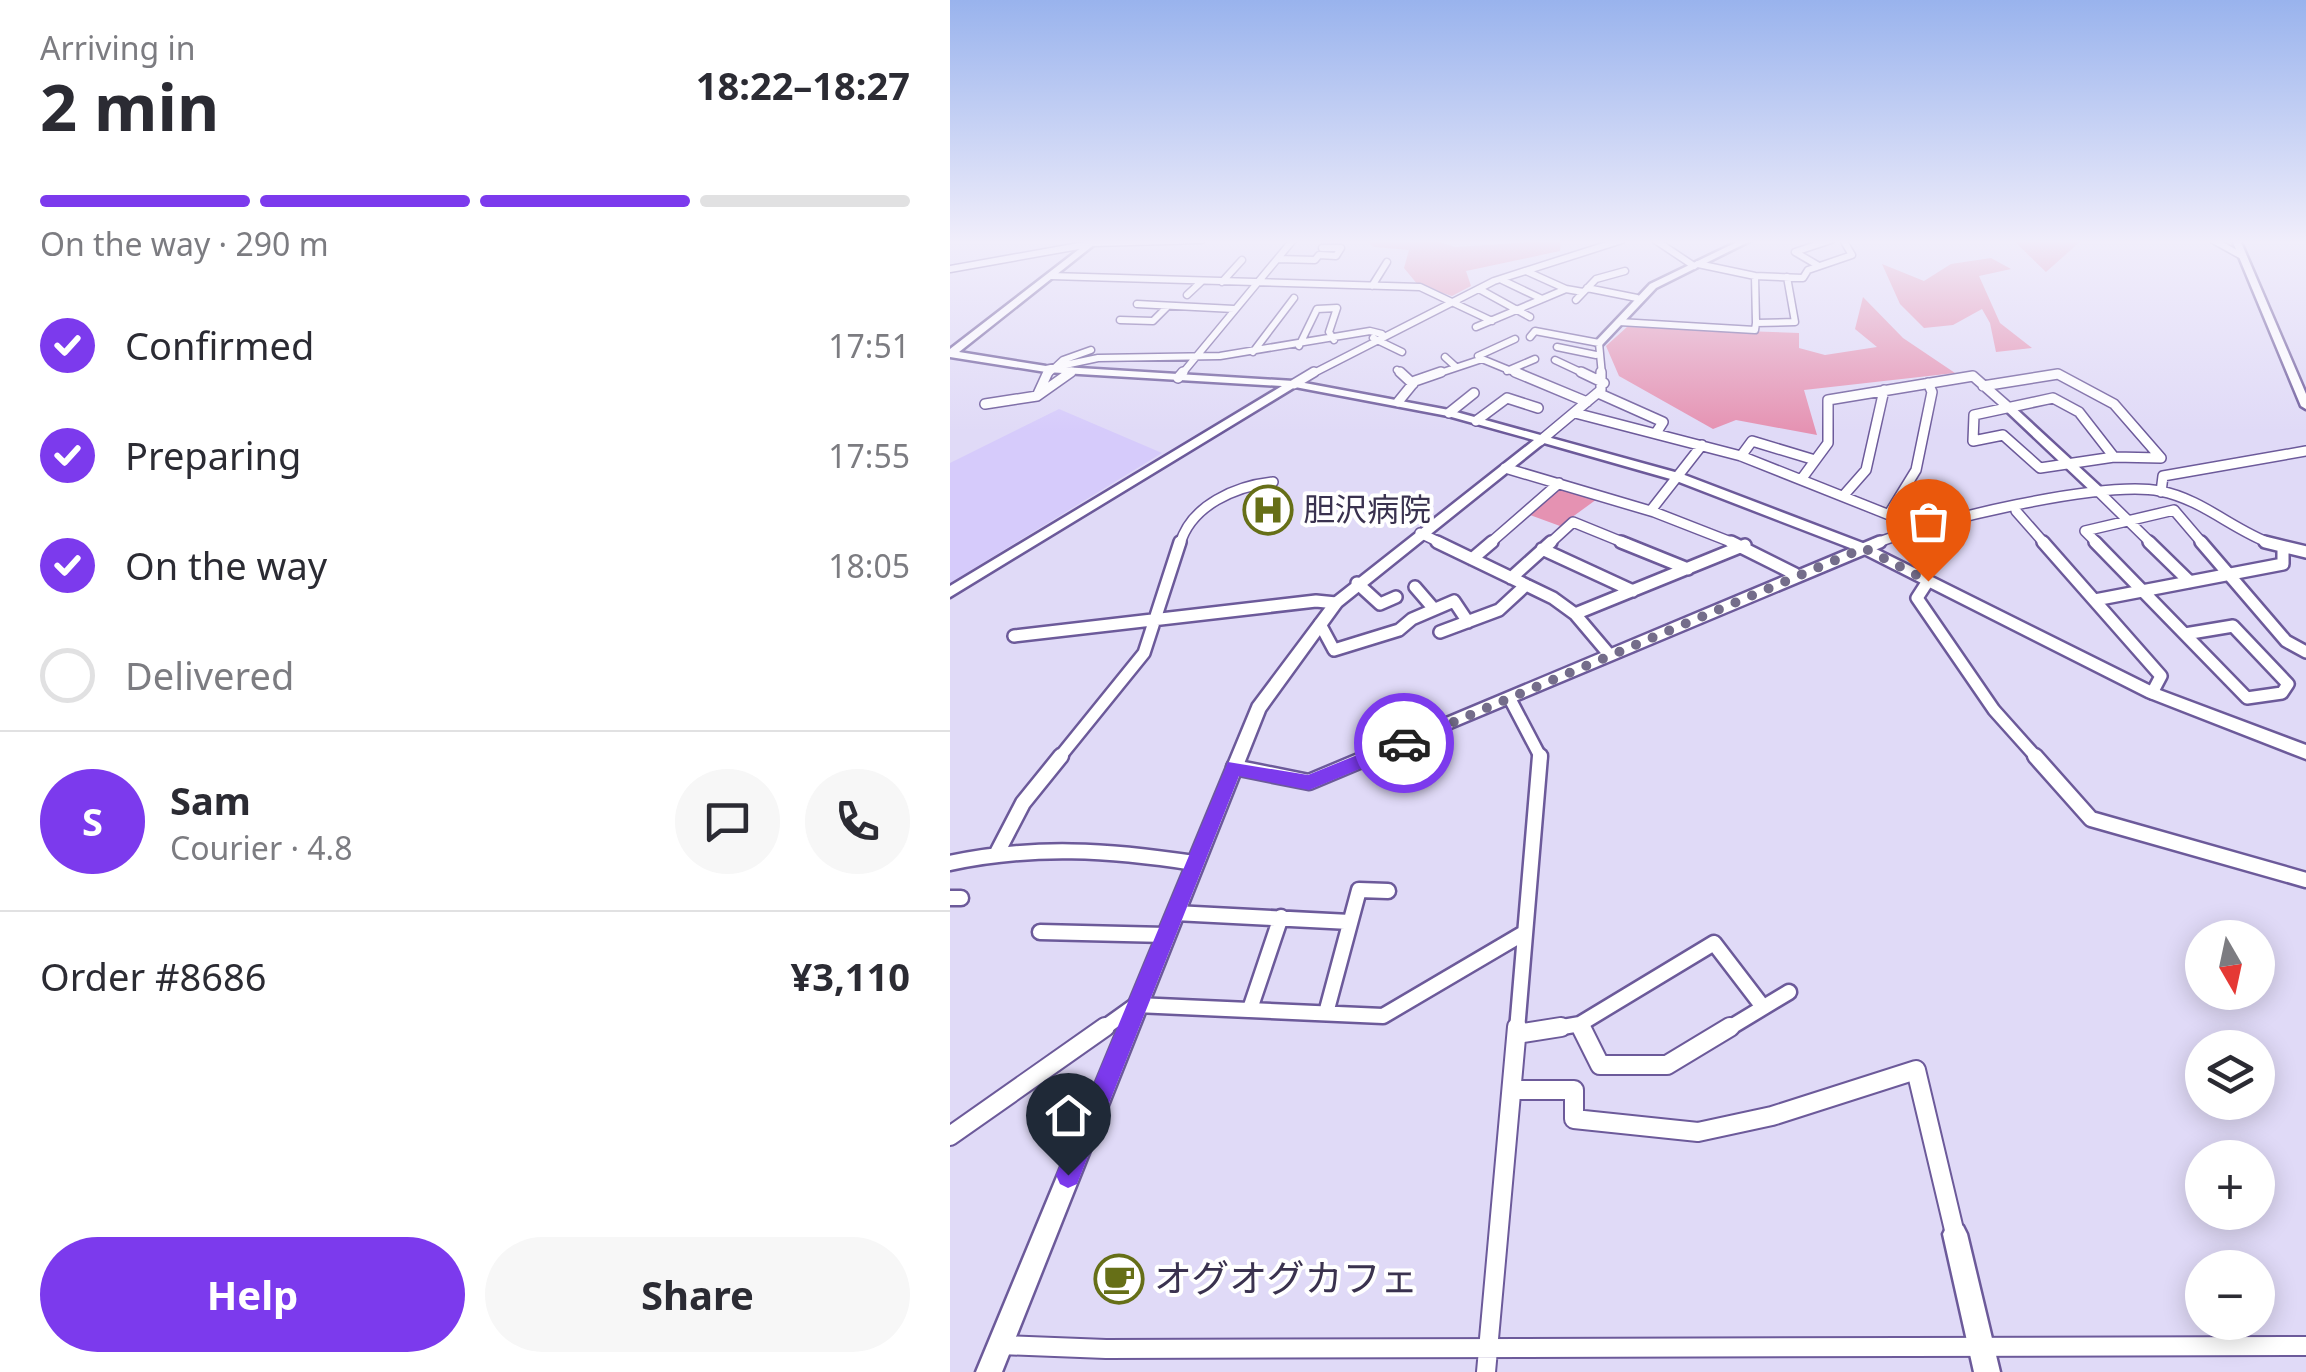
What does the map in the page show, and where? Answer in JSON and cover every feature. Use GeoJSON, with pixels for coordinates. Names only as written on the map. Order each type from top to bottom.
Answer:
{"type":"FeatureCollection","features":[{"type":"Feature","properties":{"kind":"street"},"geometry":{"type":"LineString","coordinates":[[950,353],[1014,304]]}},
{"type":"Feature","properties":{"kind":"street"},"geometry":{"type":"LineString","coordinates":[[1137,304],[1234,309]]}},
{"type":"Feature","properties":{"kind":"street"},"geometry":{"type":"LineString","coordinates":[[1178,378],[1238,304]]}},
{"type":"Feature","properties":{"kind":"street"},"geometry":{"type":"LineString","coordinates":[[1254,352],[1290,304]]}},
{"type":"Feature","properties":{"kind":"street"},"geometry":{"type":"LineString","coordinates":[[950,592],[1294,384],[1444,304]]}},
{"type":"Feature","properties":{"kind":"street"},"geometry":{"type":"LineString","coordinates":[[1460,304],[1492,321]]}},
{"type":"Feature","properties":{"kind":"street"},"geometry":{"type":"LineString","coordinates":[[1506,304],[1530,317]]}},
{"type":"Feature","properties":{"kind":"street"},"geometry":{"type":"LineString","coordinates":[[1476,328],[1531,304]]}},
{"type":"Feature","properties":{"kind":"street"},"geometry":{"type":"LineString","coordinates":[[989,1372],[1258,708],[1336,603],[1357,583],[1598,393],[1604,383],[1596,355],[1599,343],[1633,304]]}},
{"type":"Feature","properties":{"kind":"street"},"geometry":{"type":"LineString","coordinates":[[1619,322],[1755,330],[1756,304]]}},
{"type":"Feature","properties":{"kind":"street"},"geometry":{"type":"LineString","coordinates":[[1756,322],[1795,322],[1792,304]]}},
{"type":"Feature","properties":{"kind":"street"},"geometry":{"type":"LineString","coordinates":[[2261,304],[2306,406]]}},
{"type":"Feature","properties":{"kind":"street"},"geometry":{"type":"LineString","coordinates":[[1120,320],[1154,321],[1168,306]]}},
{"type":"Feature","properties":{"kind":"street"},"geometry":{"type":"LineString","coordinates":[[1299,346],[1317,309],[1338,308],[1329,332],[1334,340]]}},
{"type":"Feature","properties":{"kind":"street"},"geometry":{"type":"LineString","coordinates":[[1225,321],[1244,322]]}},
{"type":"Feature","properties":{"kind":"street"},"geometry":{"type":"LineString","coordinates":[[1046,369],[1098,358],[1254,352],[1370,331],[1402,352]]}},
{"type":"Feature","properties":{"kind":"street"},"geometry":{"type":"LineString","coordinates":[[1530,337],[1535,331],[1599,343]]}},
{"type":"Feature","properties":{"kind":"street"},"geometry":{"type":"LineString","coordinates":[[1217,332],[1232,332]]}},
{"type":"Feature","properties":{"kind":"street"},"geometry":{"type":"LineString","coordinates":[[1516,340],[1476,354],[1588,402]]}},
{"type":"Feature","properties":{"kind":"street"},"geometry":{"type":"LineString","coordinates":[[1557,347],[1596,355]]}},
{"type":"Feature","properties":{"kind":"street"},"geometry":{"type":"LineString","coordinates":[[1036,396],[1046,369],[1059,358],[1091,350]]}},
{"type":"Feature","properties":{"kind":"street"},"geometry":{"type":"LineString","coordinates":[[950,353],[1046,369],[1294,384],[1449,413],[1678,477],[1864,548],[2152,693],[2306,752]]}},
{"type":"Feature","properties":{"kind":"street"},"geometry":{"type":"LineString","coordinates":[[1445,357],[1456,367]]}},
{"type":"Feature","properties":{"kind":"street"},"geometry":{"type":"LineString","coordinates":[[1398,402],[1413,384],[1482,359]]}},
{"type":"Feature","properties":{"kind":"street"},"geometry":{"type":"LineString","coordinates":[[1507,370],[1535,359]]}},
{"type":"Feature","properties":{"kind":"street"},"geometry":{"type":"LineString","coordinates":[[1555,360],[1604,383]]}},
{"type":"Feature","properties":{"kind":"street"},"geometry":{"type":"LineString","coordinates":[[1397,370],[1413,384]]}},
{"type":"Feature","properties":{"kind":"street"},"geometry":{"type":"LineString","coordinates":[[985,404],[1036,396],[1073,371]]}},
{"type":"Feature","properties":{"kind":"street"},"geometry":{"type":"LineString","coordinates":[[1983,386],[2058,374],[2114,404],[2161,458],[2114,457],[2040,468],[2003,435],[1973,441],[1974,415],[2053,398],[2079,412],[2114,457]]}},
{"type":"Feature","properties":{"kind":"street"},"geometry":{"type":"LineString","coordinates":[[1803,477],[1828,443],[1828,400],[1973,376],[2190,582]]}},
{"type":"Feature","properties":{"kind":"street"},"geometry":{"type":"LineString","coordinates":[[1889,514],[1918,474],[1921,420],[1932,392],[1928,384]]}},
{"type":"Feature","properties":{"kind":"street"},"geometry":{"type":"LineString","coordinates":[[1844,494],[1866,470],[1884,390]]}},
{"type":"Feature","properties":{"kind":"street"},"geometry":{"type":"LineString","coordinates":[[1449,413],[1474,393]]}},
{"type":"Feature","properties":{"kind":"street"},"geometry":{"type":"LineString","coordinates":[[1598,393],[1663,422],[1656,433]]}},
{"type":"Feature","properties":{"kind":"street"},"geometry":{"type":"LineString","coordinates":[[1476,422],[1508,398],[1538,408]]}},
{"type":"Feature","properties":{"kind":"street"},"geometry":{"type":"LineString","coordinates":[[1574,413],[1741,456],[1803,477],[1917,526]]}},
{"type":"Feature","properties":{"kind":"street"},"geometry":{"type":"LineString","coordinates":[[1741,456],[1752,441],[1816,460]]}},
{"type":"Feature","properties":{"kind":"street"},"geometry":{"type":"LineString","coordinates":[[1652,509],[1702,444]]}},
{"type":"Feature","properties":{"kind":"street"},"geometry":{"type":"LineString","coordinates":[[2162,492],[2162,476],[2306,451]]}},
{"type":"Feature","properties":{"kind":"street"},"geometry":{"type":"LineString","coordinates":[[1505,468],[1652,509],[1745,545],[1795,574]]}},
{"type":"Feature","properties":{"kind":"street"},"geometry":{"type":"LineString","coordinates":[[997,853],[1023,802],[1132,670],[1160,618],[1184,529],[1194,514],[1246,485],[1273,482]]}},
{"type":"Feature","properties":{"kind":"street"},"geometry":{"type":"LineString","coordinates":[[1472,558],[1558,483]]}},
{"type":"Feature","properties":{"kind":"street"},"geometry":{"type":"LineString","coordinates":[[1234,767],[1309,782],[1795,574],[1917,526],[2016,511],[2099,492],[2162,492],[2190,501],[2248,537],[2283,550],[2306,552]]}},
{"type":"Feature","properties":{"kind":"street"},"geometry":{"type":"LineString","coordinates":[[2185,634],[2233,626],[2288,684],[2282,694],[2247,698],[2185,634],[2147,593],[2085,530],[2174,510],[2286,641],[2306,652]]}},
{"type":"Feature","properties":{"kind":"street"},"geometry":{"type":"LineString","coordinates":[[2016,511],[2161,676],[2152,693]]}},
{"type":"Feature","properties":{"kind":"street"},"geometry":{"type":"LineString","coordinates":[[1511,578],[1573,522],[1688,569]]}},
{"type":"Feature","properties":{"kind":"street"},"geometry":{"type":"LineString","coordinates":[[1420,533],[1526,585],[1574,614],[1608,653]]}},
{"type":"Feature","properties":{"kind":"street"},"geometry":{"type":"LineString","coordinates":[[1574,614],[1745,545]]}},
{"type":"Feature","properties":{"kind":"street"},"geometry":{"type":"LineString","coordinates":[[1542,549],[1633,591]]}},
{"type":"Feature","properties":{"kind":"street"},"geometry":{"type":"LineString","coordinates":[[2094,600],[2147,593],[2283,564],[2283,550]]}},
{"type":"Feature","properties":{"kind":"street"},"geometry":{"type":"LineString","coordinates":[[1928,581],[1917,598],[1982,694],[2090,819],[2306,880]]}},
{"type":"Feature","properties":{"kind":"street"},"geometry":{"type":"LineString","coordinates":[[1357,583],[1380,604],[1396,597]]}},
{"type":"Feature","properties":{"kind":"street"},"geometry":{"type":"LineString","coordinates":[[1440,632],[1499,610],[1526,585]]}},
{"type":"Feature","properties":{"kind":"street"},"geometry":{"type":"LineString","coordinates":[[1415,588],[1434,609]]}},
{"type":"Feature","properties":{"kind":"street"},"geometry":{"type":"LineString","coordinates":[[1014,636],[1316,601],[1336,603]]}},
{"type":"Feature","properties":{"kind":"street"},"geometry":{"type":"LineString","coordinates":[[1320,624],[1334,650],[1399,630],[1454,601],[1468,622]]}},
{"type":"Feature","properties":{"kind":"street"},"geometry":{"type":"LineString","coordinates":[[1486,1372],[1541,758],[1510,699]]}},
{"type":"Feature","properties":{"kind":"street"},"geometry":{"type":"LineString","coordinates":[[950,863],[997,853],[1101,848],[1194,863]]}},
{"type":"Feature","properties":{"kind":"street"},"geometry":{"type":"LineString","coordinates":[[1326,1013],[1358,890],[1388,891]]}},
{"type":"Feature","properties":{"kind":"street"},"geometry":{"type":"LineString","coordinates":[[1175,912],[1350,922]]}},
{"type":"Feature","properties":{"kind":"street"},"geometry":{"type":"LineString","coordinates":[[1250,1010],[1281,917]]}},
{"type":"Feature","properties":{"kind":"street"},"geometry":{"type":"LineString","coordinates":[[1040,932],[1166,935]]}},
{"type":"Feature","properties":{"kind":"street"},"geometry":{"type":"LineString","coordinates":[[950,1136],[1136,1005],[1383,1016],[1524,934]]}},
{"type":"Feature","properties":{"kind":"street"},"geometry":{"type":"LineString","coordinates":[[1517,1034],[1580,1024],[1714,943],[1763,1007]]}},
{"type":"Feature","properties":{"kind":"street"},"geometry":{"type":"LineString","coordinates":[[1580,1024],[1600,1065],[1668,1065],[1788,992]]}},
{"type":"Feature","properties":{"kind":"street"},"geometry":{"type":"LineString","coordinates":[[1513,1090],[1574,1090],[1574,1119],[1698,1132],[1772,1116],[1916,1070],[1984,1360]]}},
{"type":"Feature","properties":{"kind":"street"},"geometry":{"type":"LineString","coordinates":[[1000,1345],[1106,1349],[1488,1345],[1984,1360],[2306,1346]]}},
{"type":"Feature","properties":{"kind":"shaded area"},"geometry":{"type":"Polygon","coordinates":[[[1861,304],[1870,304],[1903,338],[1955,373],[1804,390],[1817,435],[1736,420],[1713,429],[1619,376],[1606,346],[1627,327],[1799,333],[1799,348],[1825,355],[1877,347],[1855,329],[1861,304]]]}},
{"type":"Feature","properties":{"kind":"shaded area"},"geometry":{"type":"Polygon","coordinates":[[[1900,304],[1992,304],[2000,323],[2032,348],[1996,352],[1990,323],[1982,309],[1953,325],[1924,328],[1900,304]]]}},
{"type":"Feature","properties":{"kind":"shaded area"},"geometry":{"type":"Polygon","coordinates":[[[1059,409],[1162,453],[950,583],[950,463],[1059,409]]]}},
{"type":"Feature","properties":{"kind":"shaded area"},"geometry":{"type":"Polygon","coordinates":[[[1559,489],[1597,499],[1560,526],[1530,515],[1559,489]]]}},
{"type":"Feature","properties":{"kind":"way so far"},"geometry":{"type":"LineString","coordinates":[[1404,743],[1608,653],[1864,548],[1928,581]]}},
{"type":"Feature","properties":{"kind":"place","name":"胆沢病院"},"geometry":{"type":"Point","coordinates":[1268,510]}},
{"type":"Feature","properties":{"kind":"place","name":"オグオグカフェ"},"geometry":{"type":"Point","coordinates":[1119,1279]}},
{"type":"Feature","properties":{"kind":"route"},"geometry":{"type":"LineString","coordinates":[[1068,1175],[1234,767],[1309,782],[1404,743]]}}]}
